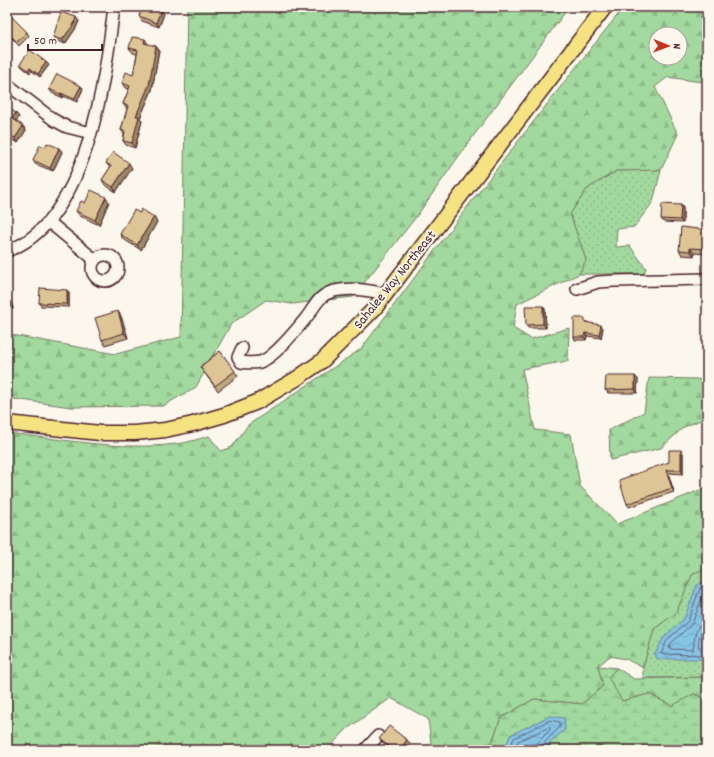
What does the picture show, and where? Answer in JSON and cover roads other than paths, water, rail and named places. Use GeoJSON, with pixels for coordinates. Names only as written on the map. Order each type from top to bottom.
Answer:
{"type":"FeatureCollection","features":[{"type":"Feature","properties":{"kind":"main road","name":"Sahalee Way Northeast"},"geometry":{"type":"LineString","coordinates":[[7,423],[100,433],[136,433],[165,430],[224,415],[257,402],[296,379],[322,361],[374,308],[605,7]]}},
{"type":"Feature","properties":{"kind":"street"},"geometry":{"type":"LineString","coordinates":[[7,251],[24,244],[39,233],[49,222],[64,200],[73,182],[91,133],[100,101],[114,7]]}},
{"type":"Feature","properties":{"kind":"street"},"geometry":{"type":"LineString","coordinates":[[7,84],[54,120],[67,128],[91,133]]}},
{"type":"Feature","properties":{"kind":"street"},"geometry":{"type":"LineString","coordinates":[[49,222],[95,260]]}},
{"type":"Feature","properties":{"kind":"street"},"geometry":{"type":"LineString","coordinates":[[577,289],[598,282],[614,280],[707,279]]}},
{"type":"Feature","properties":{"kind":"street"},"geometry":{"type":"LineString","coordinates":[[242,348],[238,357],[241,362],[261,362],[278,349],[306,317],[318,300],[333,292],[363,289],[385,294]]}},
{"type":"Feature","properties":{"kind":"street"},"geometry":{"type":"LineString","coordinates":[[365,750],[378,736]]}},
{"type":"Feature","properties":{"kind":"water"},"geometry":{"type":"Polygon","coordinates":[[[705,581],[707,582],[707,623],[702,646],[705,648],[707,647],[707,659],[657,659],[655,654],[664,637],[684,619],[697,585],[705,581]]]}},
{"type":"Feature","properties":{"kind":"water"},"geometry":{"type":"Polygon","coordinates":[[[550,716],[564,718],[565,729],[543,750],[505,750],[510,735],[550,716]]]}}]}
